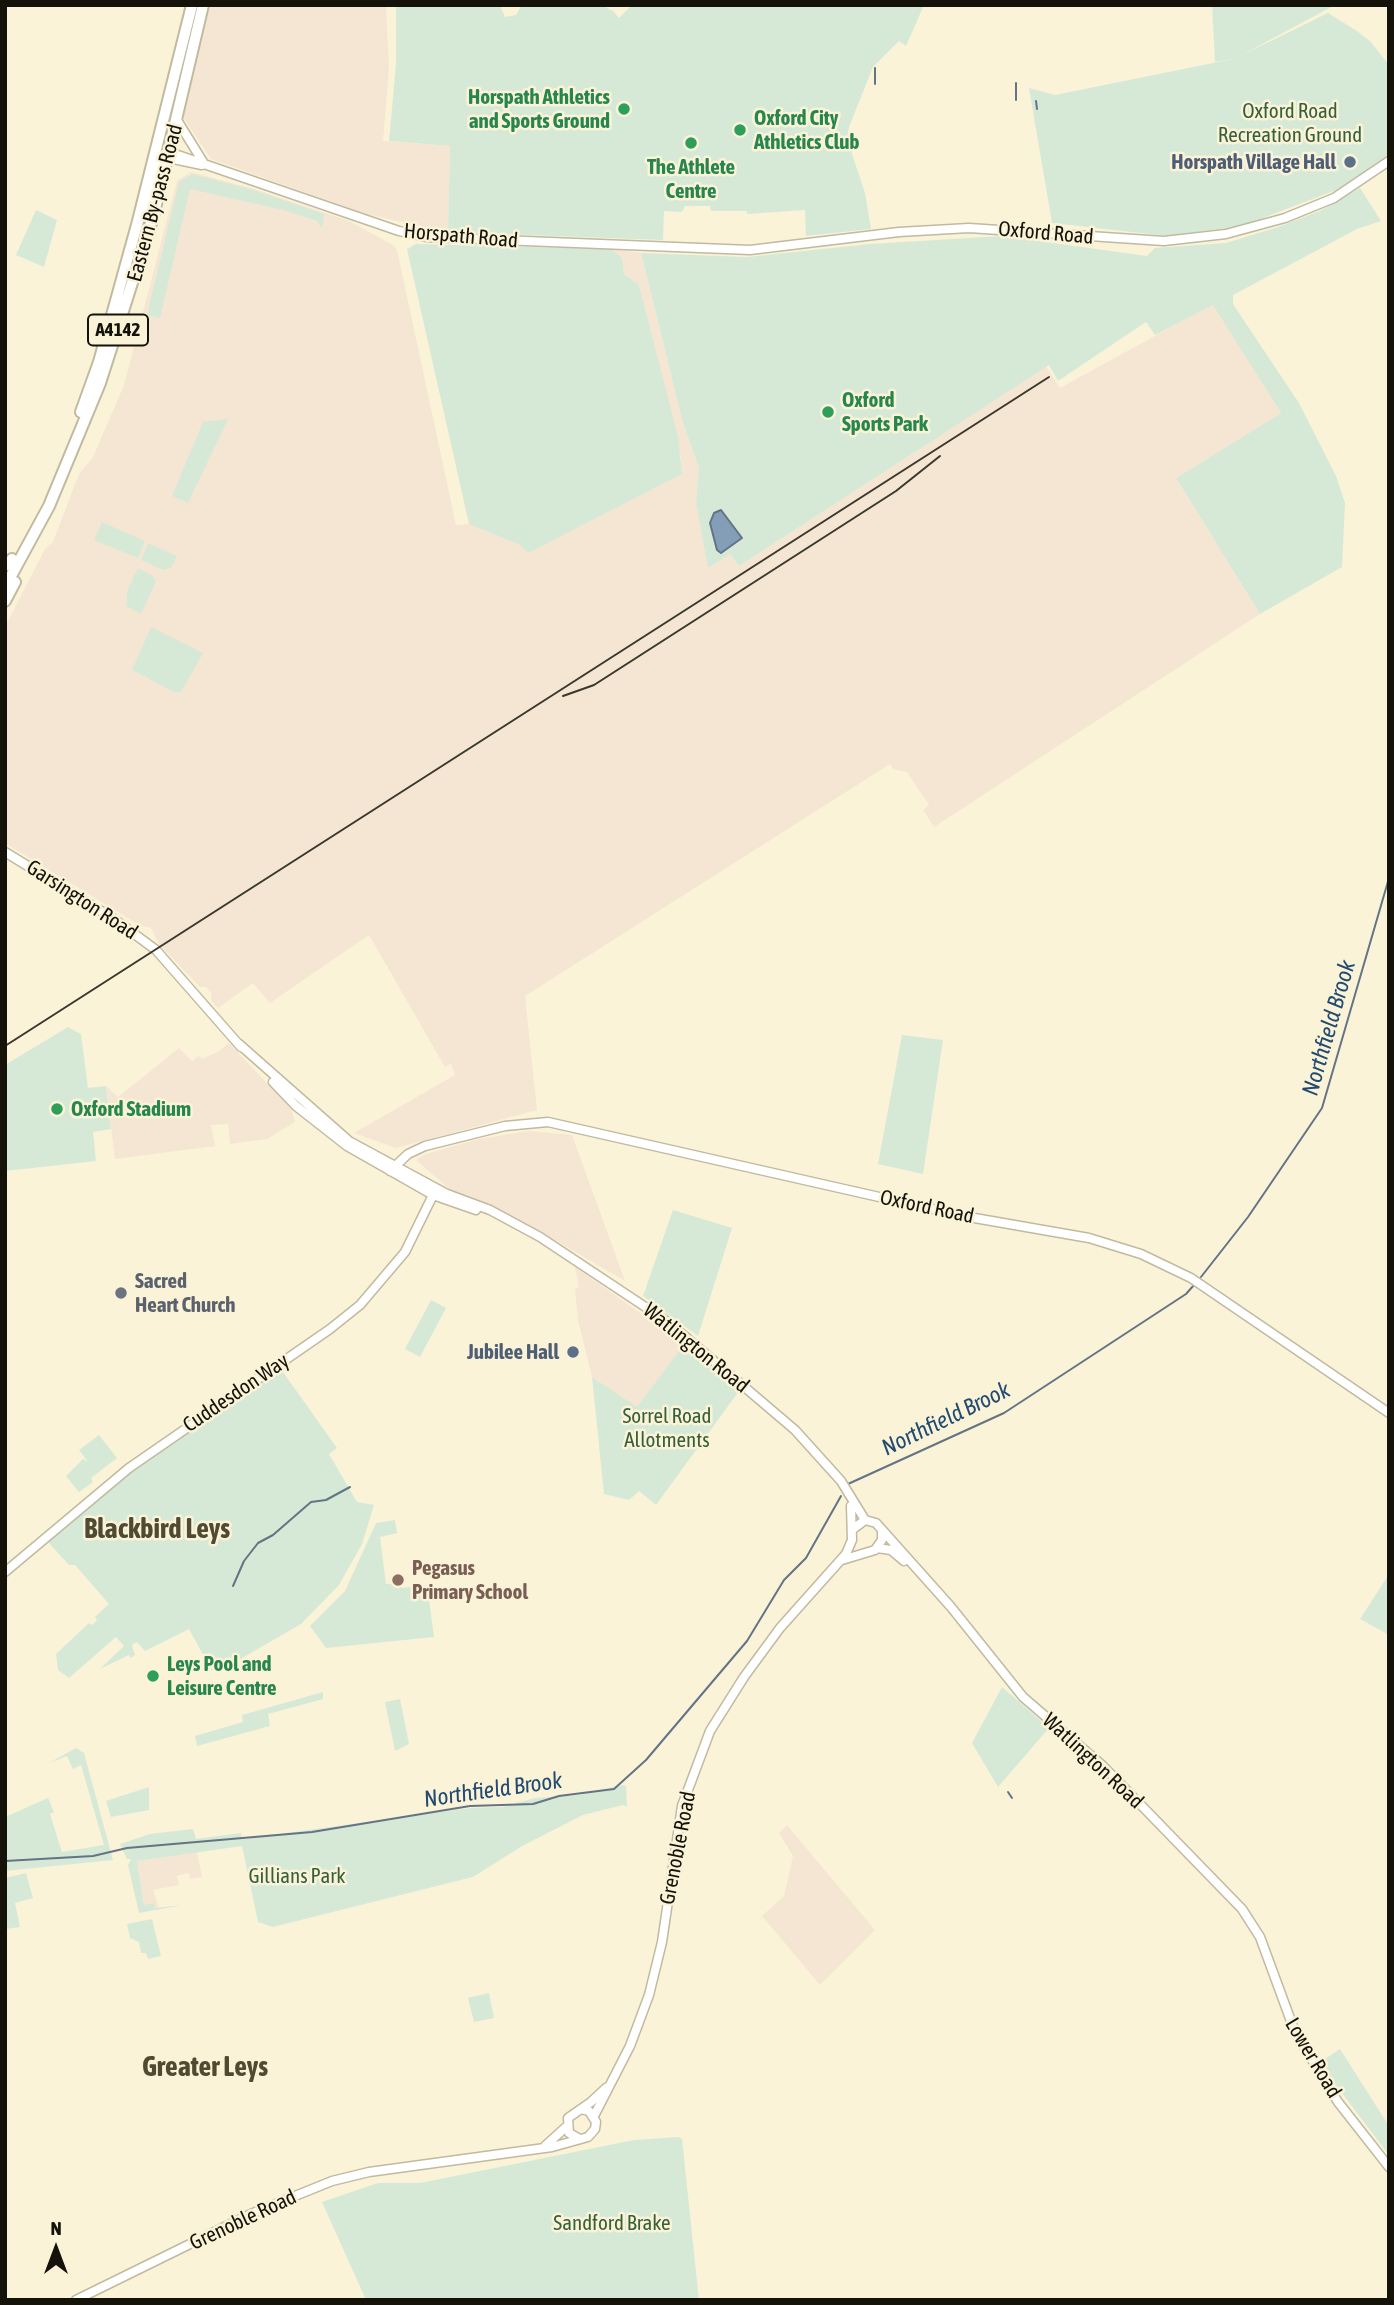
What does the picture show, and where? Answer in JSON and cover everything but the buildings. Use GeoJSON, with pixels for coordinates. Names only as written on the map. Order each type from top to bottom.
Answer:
{"type":"FeatureCollection","features":[{"type":"Feature","properties":{"kind":"highway","name":"Eastern By-pass Road"},"geometry":{"type":"LineString","coordinates":[[5,587],[49,506],[100,383],[140,265],[192,5]]}},
{"type":"Feature","properties":{"kind":"highway","name":"Eastern By-pass Road"},"geometry":{"type":"LineString","coordinates":[[5,572],[41,505],[100,362],[138,221],[177,120],[203,5]]}},
{"type":"Feature","properties":{"kind":"highway"},"geometry":{"type":"LineString","coordinates":[[5,601],[49,506]]}},
{"type":"Feature","properties":{"kind":"street"},"geometry":{"type":"LineString","coordinates":[[177,120],[205,165]]}},
{"type":"Feature","properties":{"kind":"street","name":"Horspath Road"},"geometry":{"type":"LineString","coordinates":[[164,153],[412,234],[686,248]]}},
{"type":"Feature","properties":{"kind":"street","name":"Oxford Road"},"geometry":{"type":"LineString","coordinates":[[686,248],[750,250],[912,230],[969,228],[1164,242],[1201,239],[1251,228],[1310,209],[1334,198],[1389,161]]}},
{"type":"Feature","properties":{"kind":"street","name":"Garsington Road"},"geometry":{"type":"LineString","coordinates":[[5,852],[114,919],[156,950]]}},
{"type":"Feature","properties":{"kind":"street","name":"Watlington Road"},"geometry":{"type":"LineString","coordinates":[[156,950],[239,1044],[308,1116],[435,1192],[524,1229],[689,1339],[789,1423],[848,1492],[864,1520]]}},
{"type":"Feature","properties":{"kind":"street","name":"Oxford Road"},"geometry":{"type":"LineString","coordinates":[[392,1168],[414,1150],[425,1146],[505,1126],[548,1122],[963,1216],[1107,1242],[1191,1278],[1389,1413]]}},
{"type":"Feature","properties":{"kind":"street"},"geometry":{"type":"LineString","coordinates":[[401,1173],[425,1146]]}},
{"type":"Feature","properties":{"kind":"street","name":"Cuddesdon Way"},"geometry":{"type":"LineString","coordinates":[[5,1572],[129,1468],[352,1312],[405,1252],[435,1192]]}},
{"type":"Feature","properties":{"kind":"street"},"geometry":{"type":"LineString","coordinates":[[848,1492],[852,1540],[858,1549],[865,1551],[877,1548],[883,1540],[881,1528],[876,1523],[864,1520],[853,1529]]}},
{"type":"Feature","properties":{"kind":"street","name":"Watlington Road"},"geometry":{"type":"LineString","coordinates":[[881,1528],[1023,1697],[1103,1766],[1242,1909],[1260,1937]]}},
{"type":"Feature","properties":{"kind":"street","name":"Grenoble Road"},"geometry":{"type":"LineString","coordinates":[[594,2116],[630,2046],[649,1995],[662,1942],[682,1806],[710,1731],[737,1687],[780,1628],[840,1562],[852,1540]]}},
{"type":"Feature","properties":{"kind":"street","name":"Watlington Road"},"geometry":{"type":"LineString","coordinates":[[877,1548],[891,1550],[927,1582]]}},
{"type":"Feature","properties":{"kind":"street","name":"Grenoble Road"},"geometry":{"type":"LineString","coordinates":[[840,1562],[865,1551]]}},
{"type":"Feature","properties":{"kind":"street","name":"Lower Road"},"geometry":{"type":"LineString","coordinates":[[1260,1937],[1295,2032],[1338,2102],[1389,2167]]}},
{"type":"Feature","properties":{"kind":"street","name":"Grenoble Road"},"geometry":{"type":"LineString","coordinates":[[582,2109],[607,2087]]}},
{"type":"Feature","properties":{"kind":"street"},"geometry":{"type":"LineString","coordinates":[[543,2148],[556,2139],[566,2127],[569,2115],[582,2109],[594,2116],[596,2129],[583,2139],[576,2138],[566,2127]]}},
{"type":"Feature","properties":{"kind":"street","name":"Grenoble Road"},"geometry":{"type":"LineString","coordinates":[[76,2300],[253,2213],[332,2181],[369,2172],[543,2148],[583,2139]]}},
{"type":"Feature","properties":{"kind":"shaded area"},"geometry":{"type":"Polygon","coordinates":[[[208,5],[386,5],[389,67],[383,141],[450,146],[448,232],[366,214],[211,159],[183,117],[208,5]]]}},
{"type":"Feature","properties":{"kind":"shaded area"},"geometry":{"type":"Polygon","coordinates":[[[191,172],[254,189],[349,221],[393,245],[397,250],[456,525],[469,524],[520,545],[681,458],[639,285],[624,274],[622,258],[612,249],[641,253],[683,423],[699,468],[696,502],[739,566],[1046,366],[1060,388],[1213,304],[1281,413],[1176,478],[1260,614],[934,827],[923,810],[929,805],[907,772],[893,769],[890,764],[525,996],[537,1110],[396,1148],[354,1133],[455,1075],[451,1063],[445,1067],[369,935],[270,1003],[253,983],[218,1008],[211,1000],[211,993],[206,987],[200,987],[159,944],[151,928],[139,925],[5,843],[5,627],[45,549],[53,542],[79,474],[93,457],[124,385],[177,181],[191,172]]]}},
{"type":"Feature","properties":{"kind":"shaded area"},"geometry":{"type":"Polygon","coordinates":[[[229,1043],[291,1109],[295,1122],[267,1139],[230,1144],[228,1124],[211,1125],[215,1146],[115,1159],[106,1086],[118,1097],[179,1048],[192,1061],[198,1056],[202,1059],[219,1051],[229,1043]]]}},
{"type":"Feature","properties":{"kind":"shaded area"},"geometry":{"type":"Polygon","coordinates":[[[529,1131],[572,1135],[625,1281],[543,1233],[454,1193],[416,1160],[426,1154],[479,1139],[529,1131]]]}},
{"type":"Feature","properties":{"kind":"shaded area"},"geometry":{"type":"Polygon","coordinates":[[[575,1267],[684,1344],[637,1408],[592,1377],[578,1320],[575,1289],[579,1287],[575,1267]]]}},
{"type":"Feature","properties":{"kind":"shaded area"},"geometry":{"type":"Polygon","coordinates":[[[787,1825],[875,1930],[820,1985],[762,1916],[784,1896],[793,1856],[779,1833],[787,1825]]]}},
{"type":"Feature","properties":{"kind":"shaded area"},"geometry":{"type":"Polygon","coordinates":[[[197,1852],[202,1877],[190,1879],[189,1873],[177,1876],[179,1885],[153,1890],[159,1908],[144,1905],[137,1861],[197,1852]]]}},
{"type":"Feature","properties":{"kind":"green space","name":"Horspath Athletics and Sports Ground"},"geometry":{"type":"Polygon","coordinates":[[[396,5],[500,5],[505,17],[516,15],[522,5],[601,5],[613,11],[619,18],[632,5],[924,5],[906,46],[899,41],[873,67],[849,127],[847,139],[865,193],[871,229],[806,236],[805,210],[747,214],[747,211],[711,211],[710,206],[685,206],[682,212],[664,211],[663,240],[448,232],[450,146],[389,141],[396,64],[396,5]]]}},
{"type":"Feature","properties":{"kind":"green space","name":"Oxford Road Recreation Ground"},"geometry":{"type":"Polygon","coordinates":[[[1212,5],[1335,5],[1240,56],[1328,13],[1357,31],[1371,42],[1389,65],[1389,156],[1336,190],[1242,226],[1167,236],[1052,223],[1029,88],[1055,95],[1233,59],[1215,62],[1212,5]]]}},
{"type":"Feature","properties":{"kind":"green space"},"geometry":{"type":"Polygon","coordinates":[[[192,174],[254,190],[324,214],[323,223],[321,228],[317,221],[283,210],[190,189],[160,318],[147,315],[179,182],[192,174]]]}},
{"type":"Feature","properties":{"kind":"green space","name":"Oxford Sports Park"},"geometry":{"type":"Polygon","coordinates":[[[1360,188],[1381,221],[1357,229],[1233,295],[1233,304],[1299,403],[1336,476],[1345,503],[1342,567],[1260,614],[1176,478],[1281,413],[1213,305],[1155,335],[1146,322],[1058,381],[1049,365],[739,566],[730,554],[708,568],[696,502],[699,468],[683,423],[641,253],[747,257],[870,244],[1002,236],[1147,256],[1155,248],[1226,243],[1278,227],[1320,211],[1360,188]]]}},
{"type":"Feature","properties":{"kind":"green space"},"geometry":{"type":"Polygon","coordinates":[[[36,210],[57,220],[44,267],[16,255],[36,210]]]}},
{"type":"Feature","properties":{"kind":"green space"},"geometry":{"type":"Polygon","coordinates":[[[416,244],[612,249],[622,258],[624,274],[639,285],[678,437],[682,474],[528,553],[520,545],[469,524],[407,249],[416,244]]]}},
{"type":"Feature","properties":{"kind":"green space"},"geometry":{"type":"Polygon","coordinates":[[[228,419],[188,503],[172,496],[203,422],[228,419]]]}},
{"type":"Feature","properties":{"kind":"green space"},"geometry":{"type":"Polygon","coordinates":[[[102,522],[145,541],[138,558],[94,540],[102,522]]]}},
{"type":"Feature","properties":{"kind":"green space"},"geometry":{"type":"Polygon","coordinates":[[[148,543],[177,556],[171,568],[163,570],[141,560],[148,543]]]}},
{"type":"Feature","properties":{"kind":"green space"},"geometry":{"type":"Polygon","coordinates":[[[138,568],[153,576],[156,581],[141,614],[126,606],[128,589],[138,568]]]}},
{"type":"Feature","properties":{"kind":"green space"},"geometry":{"type":"Polygon","coordinates":[[[151,627],[203,653],[181,692],[174,692],[132,670],[151,627]]]}},
{"type":"Feature","properties":{"kind":"green space","name":"Oxford Stadium"},"geometry":{"type":"Polygon","coordinates":[[[68,1027],[81,1034],[88,1088],[106,1086],[111,1129],[93,1132],[96,1161],[5,1171],[5,1065],[68,1027]]]}},
{"type":"Feature","properties":{"kind":"green space"},"geometry":{"type":"Polygon","coordinates":[[[902,1035],[943,1040],[923,1174],[878,1164],[902,1035]]]}},
{"type":"Feature","properties":{"kind":"green space"},"geometry":{"type":"Polygon","coordinates":[[[673,1210],[732,1228],[698,1336],[643,1296],[673,1210]]]}},
{"type":"Feature","properties":{"kind":"green space"},"geometry":{"type":"Polygon","coordinates":[[[431,1300],[446,1308],[420,1357],[405,1349],[431,1300]]]}},
{"type":"Feature","properties":{"kind":"green space","name":"Sorrel Road Allotments"},"geometry":{"type":"Polygon","coordinates":[[[684,1344],[739,1391],[656,1505],[639,1491],[629,1500],[604,1494],[592,1377],[637,1407],[684,1344]]]}},
{"type":"Feature","properties":{"kind":"green space"},"geometry":{"type":"Polygon","coordinates":[[[278,1365],[337,1448],[329,1454],[357,1502],[374,1505],[362,1544],[339,1585],[301,1624],[225,1668],[212,1671],[189,1629],[145,1651],[137,1642],[132,1645],[135,1655],[131,1658],[129,1655],[100,1669],[124,1646],[116,1637],[69,1678],[58,1670],[56,1654],[89,1623],[92,1625],[97,1620],[95,1617],[109,1604],[75,1565],[69,1565],[48,1542],[129,1468],[278,1365]]]}},
{"type":"Feature","properties":{"kind":"green space"},"geometry":{"type":"Polygon","coordinates":[[[99,1435],[117,1458],[91,1478],[93,1482],[79,1492],[66,1476],[83,1459],[88,1462],[79,1450],[99,1435]]]}},
{"type":"Feature","properties":{"kind":"green space"},"geometry":{"type":"Polygon","coordinates":[[[395,1520],[397,1533],[380,1537],[386,1584],[401,1583],[402,1588],[427,1585],[434,1637],[326,1648],[310,1626],[345,1591],[376,1523],[395,1520]]]}},
{"type":"Feature","properties":{"kind":"green space"},"geometry":{"type":"Polygon","coordinates":[[[1389,1574],[1389,1635],[1360,1619],[1389,1574]]]}},
{"type":"Feature","properties":{"kind":"green space"},"geometry":{"type":"Polygon","coordinates":[[[1002,1687],[1049,1728],[998,1787],[972,1743],[1002,1687]]]}},
{"type":"Feature","properties":{"kind":"green space"},"geometry":{"type":"Polygon","coordinates":[[[323,1692],[323,1699],[268,1714],[270,1726],[197,1746],[195,1736],[243,1722],[242,1715],[323,1692]]]}},
{"type":"Feature","properties":{"kind":"green space"},"geometry":{"type":"Polygon","coordinates":[[[400,1699],[409,1744],[395,1751],[385,1702],[400,1699]]]}},
{"type":"Feature","properties":{"kind":"green space"},"geometry":{"type":"Polygon","coordinates":[[[76,1748],[84,1753],[113,1860],[5,1871],[5,1861],[14,1860],[5,1860],[5,1817],[48,1798],[54,1812],[50,1814],[62,1852],[104,1845],[81,1765],[73,1769],[67,1756],[49,1763],[76,1748]]]}},
{"type":"Feature","properties":{"kind":"green space","name":"Gillians Park"},"geometry":{"type":"Polygon","coordinates":[[[626,1786],[627,1807],[623,1805],[583,1815],[522,1846],[473,1877],[273,1927],[258,1922],[242,1846],[137,1861],[144,1905],[154,1903],[155,1908],[183,1905],[139,1913],[128,1865],[131,1859],[127,1859],[120,1844],[150,1834],[193,1829],[196,1839],[241,1833],[242,1839],[470,1808],[502,1807],[535,1798],[579,1795],[626,1786]]]}},
{"type":"Feature","properties":{"kind":"green space"},"geometry":{"type":"Polygon","coordinates":[[[149,1787],[149,1810],[111,1817],[106,1801],[149,1787]]]}},
{"type":"Feature","properties":{"kind":"green space"},"geometry":{"type":"Polygon","coordinates":[[[26,1873],[33,1898],[15,1903],[20,1927],[5,1929],[5,1878],[26,1873]]]}},
{"type":"Feature","properties":{"kind":"green space"},"geometry":{"type":"Polygon","coordinates":[[[152,1919],[161,1956],[148,1959],[146,1953],[141,1953],[139,1942],[130,1938],[127,1924],[152,1919]]]}},
{"type":"Feature","properties":{"kind":"green space"},"geometry":{"type":"Polygon","coordinates":[[[489,1993],[494,2018],[474,2022],[468,1998],[489,1993]]]}},
{"type":"Feature","properties":{"kind":"green space"},"geometry":{"type":"Polygon","coordinates":[[[1340,2049],[1389,2126],[1389,2155],[1319,2063],[1340,2049]]]}},
{"type":"Feature","properties":{"kind":"green space","name":"Sandford Brake"},"geometry":{"type":"Polygon","coordinates":[[[682,2139],[699,2300],[366,2300],[322,2202],[378,2183],[420,2183],[634,2140],[682,2139]]]}},
{"type":"Feature","properties":{"kind":"water"},"geometry":{"type":"Polygon","coordinates":[[[721,510],[742,538],[721,553],[717,550],[710,523],[714,513],[721,510]]]}},
{"type":"Feature","properties":{"kind":"waterway"},"geometry":{"type":"LineString","coordinates":[[875,68],[875,84]]}},
{"type":"Feature","properties":{"kind":"waterway"},"geometry":{"type":"LineString","coordinates":[[1016,83],[1016,100]]}},
{"type":"Feature","properties":{"kind":"waterway"},"geometry":{"type":"LineString","coordinates":[[1036,101],[1037,109]]}},
{"type":"Feature","properties":{"kind":"waterway","name":"Northfield Brook"},"geometry":{"type":"LineString","coordinates":[[1201,1277],[1248,1217],[1322,1108],[1389,878]]}},
{"type":"Feature","properties":{"kind":"waterway","name":"Northfield Brook"},"geometry":{"type":"LineString","coordinates":[[848,1484],[1004,1413],[1186,1294],[1194,1285]]}},
{"type":"Feature","properties":{"kind":"waterway"},"geometry":{"type":"LineString","coordinates":[[233,1586],[244,1561],[258,1543],[273,1535],[311,1502],[326,1500],[350,1487]]}},
{"type":"Feature","properties":{"kind":"waterway","name":"Northfield Brook"},"geometry":{"type":"LineString","coordinates":[[5,1861],[93,1856],[127,1848],[312,1832],[470,1806],[533,1804],[559,1796],[614,1789],[646,1760],[747,1641],[784,1580],[806,1558],[841,1496]]}},
{"type":"Feature","properties":{"kind":"waterway"},"geometry":{"type":"LineString","coordinates":[[1008,1792],[1012,1798]]}},
{"type":"Feature","properties":{"kind":"railway"},"geometry":{"type":"LineString","coordinates":[[5,1046],[1049,377]]}},
{"type":"Feature","properties":{"kind":"railway"},"geometry":{"type":"LineString","coordinates":[[563,696],[594,685],[896,491],[940,456]]}},
{"type":"Feature","properties":{"kind":"place","name":"Horspath Athletics and Sports Ground"},"geometry":{"type":"Point","coordinates":[624,109]}},
{"type":"Feature","properties":{"kind":"place","name":"Oxford City Athletics Club"},"geometry":{"type":"Point","coordinates":[740,130]}},
{"type":"Feature","properties":{"kind":"place","name":"The Athlete Centre"},"geometry":{"type":"Point","coordinates":[691,143]}},
{"type":"Feature","properties":{"kind":"place","name":"Horspath Village Hall"},"geometry":{"type":"Point","coordinates":[1350,162]}},
{"type":"Feature","properties":{"kind":"place","name":"Oxford Sports Park"},"geometry":{"type":"Point","coordinates":[828,412]}},
{"type":"Feature","properties":{"kind":"place","name":"Oxford Stadium"},"geometry":{"type":"Point","coordinates":[57,1109]}},
{"type":"Feature","properties":{"kind":"place","name":"Sacred Heart Church"},"geometry":{"type":"Point","coordinates":[121,1293]}},
{"type":"Feature","properties":{"kind":"place","name":"Jubilee Hall"},"geometry":{"type":"Point","coordinates":[573,1352]}},
{"type":"Feature","properties":{"kind":"place","name":"Pegasus Primary School"},"geometry":{"type":"Point","coordinates":[398,1580]}},
{"type":"Feature","properties":{"kind":"place","name":"Leys Pool and Leisure Centre"},"geometry":{"type":"Point","coordinates":[153,1676]}},
{"type":"Feature","properties":{"kind":"district","name":"Blackbird Leys"},"geometry":{"type":"Point","coordinates":[157,1529]}},
{"type":"Feature","properties":{"kind":"district","name":"Greater Leys"},"geometry":{"type":"Point","coordinates":[205,2067]}}]}
